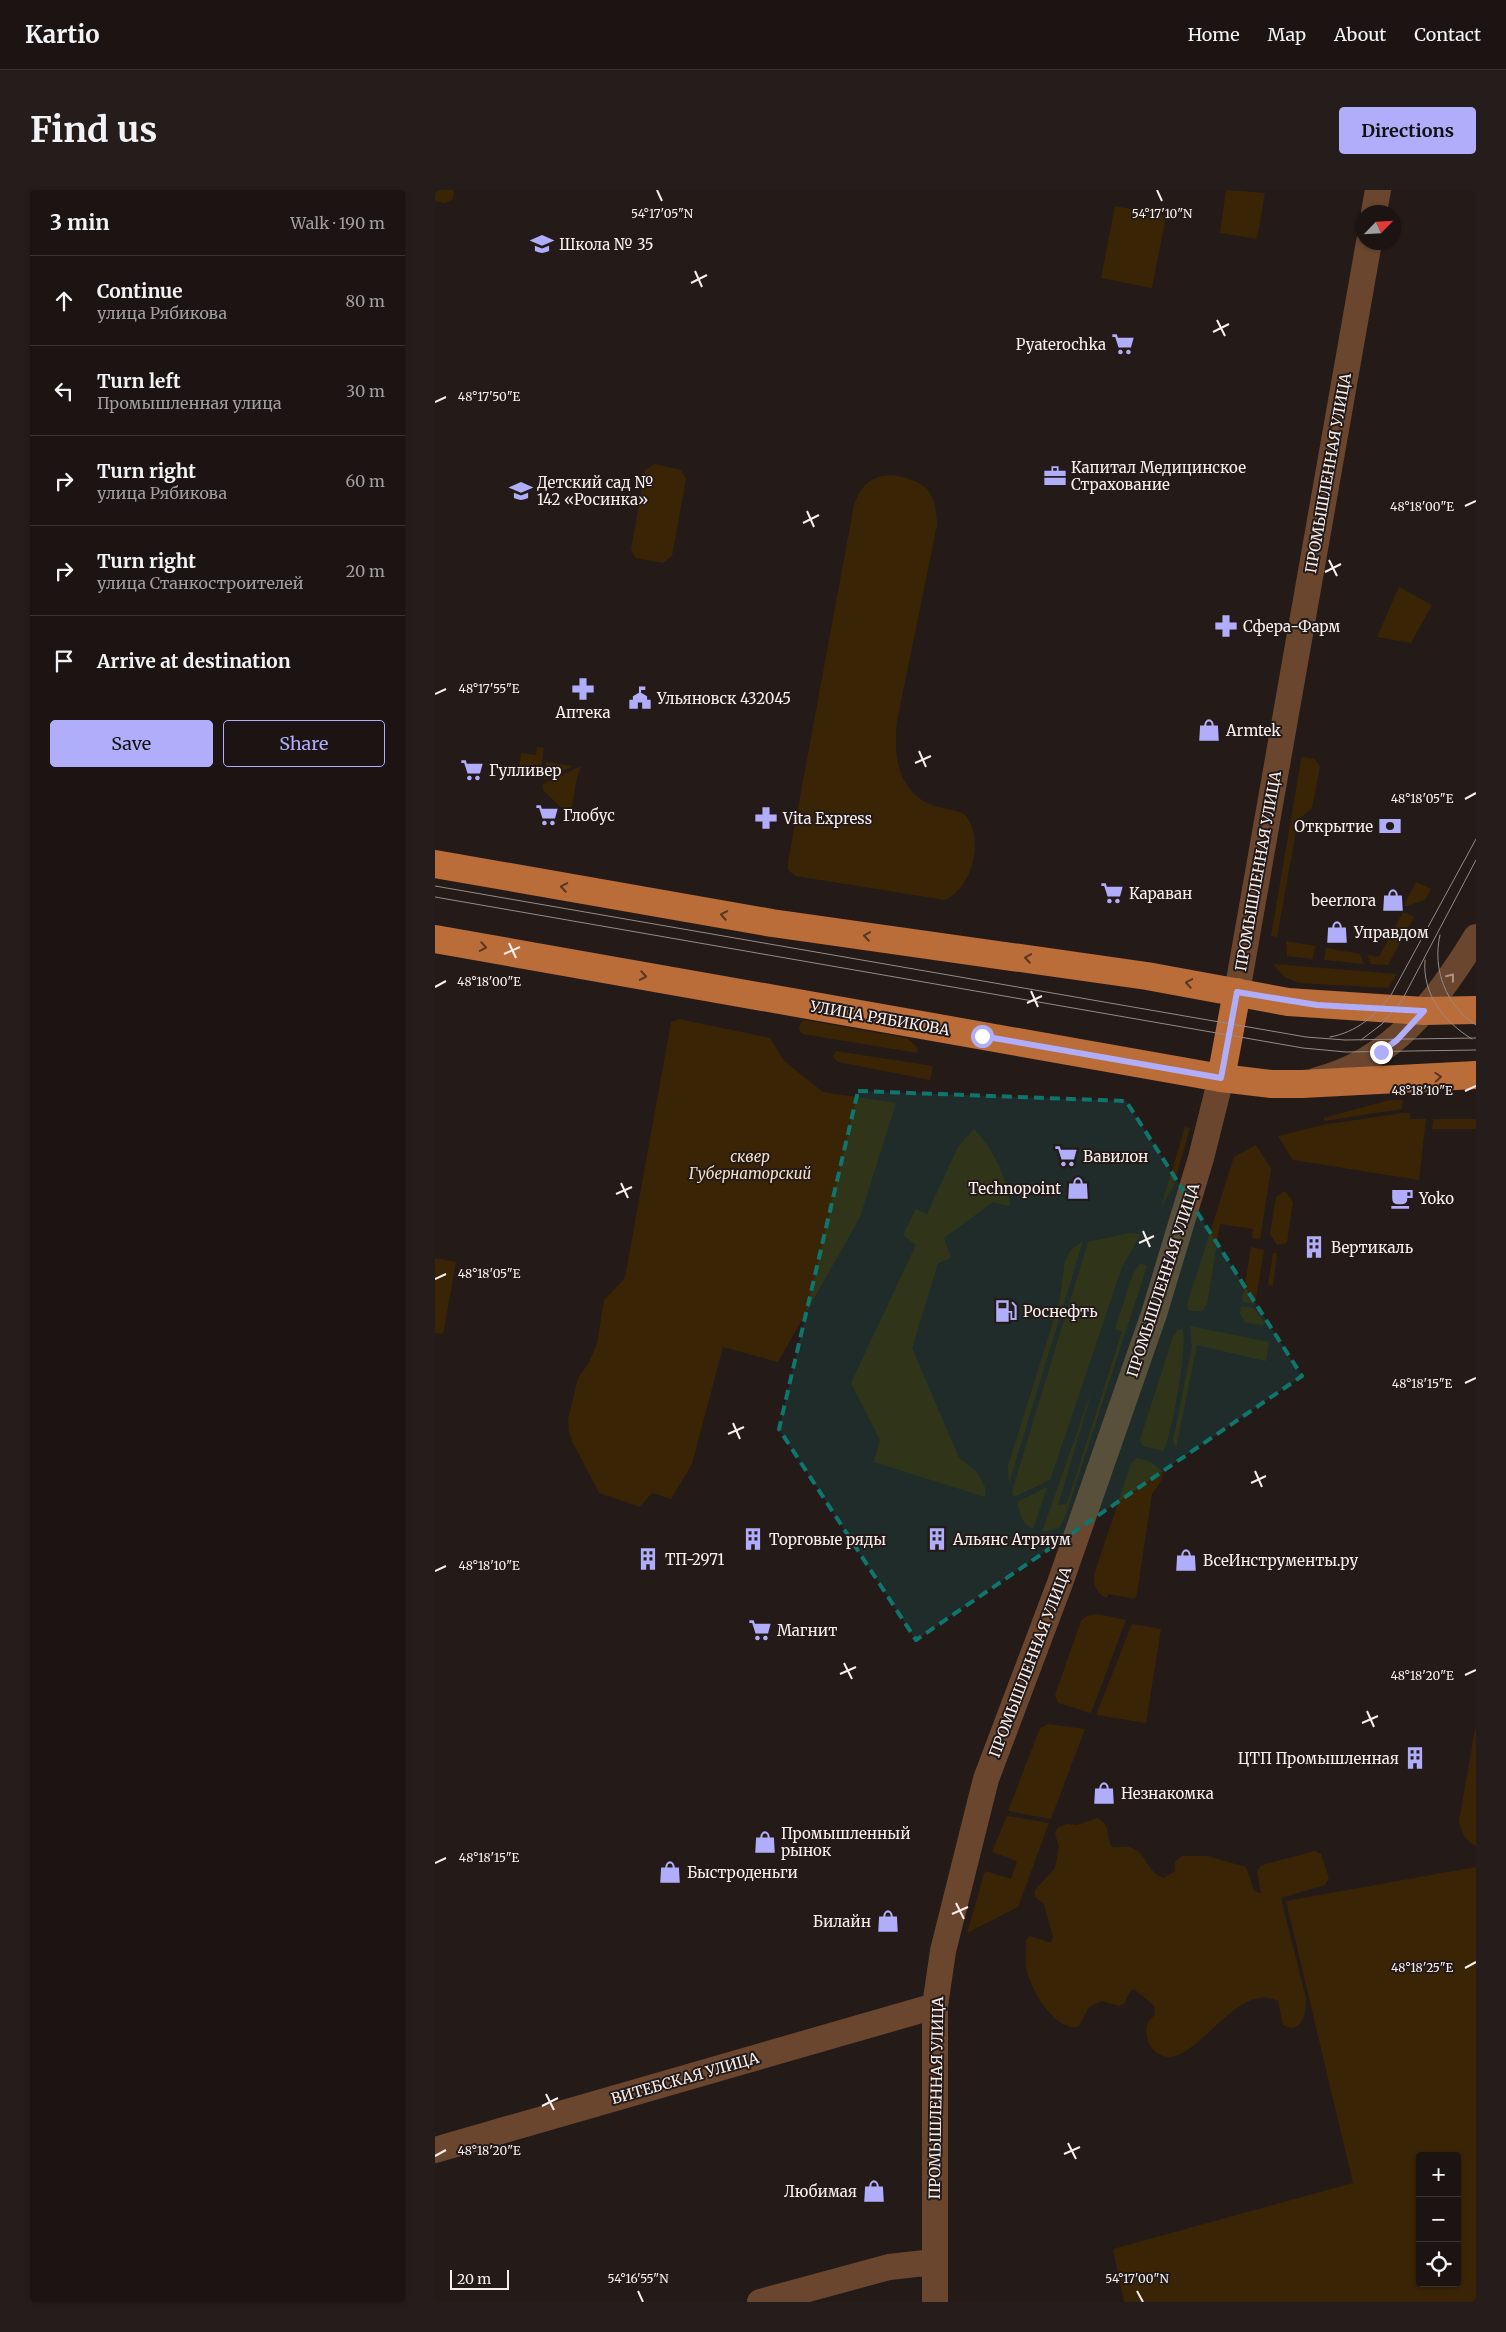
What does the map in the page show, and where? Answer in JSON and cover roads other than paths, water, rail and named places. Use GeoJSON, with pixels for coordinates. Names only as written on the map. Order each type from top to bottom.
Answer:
{"type":"FeatureCollection","features":[{"type":"Feature","properties":{"kind":"main road"},"geometry":{"type":"LineString","coordinates":[[435,864],[772,923],[983,951],[1317,1005],[1424,1011],[1476,1010]]}},
{"type":"Feature","properties":{"kind":"main road","name":"УЛИЦА РЯБИКОВА"},"geometry":{"type":"LineString","coordinates":[[435,939],[1221,1078],[1272,1084],[1302,1084],[1476,1074]]}},
{"type":"Feature","properties":{"kind":"main road","name":"ПРОМЫШЛЕННАЯ УЛИЦА"},"geometry":{"type":"LineString","coordinates":[[1221,1078],[1237,992]]}},
{"type":"Feature","properties":{"kind":"street"},"geometry":{"type":"LineString","coordinates":[[1375,205],[1378,190]]}},
{"type":"Feature","properties":{"kind":"street","name":"ПРОМЫШЛЕННАЯ УЛИЦА"},"geometry":{"type":"LineString","coordinates":[[1237,992],[1368,250]]}},
{"type":"Feature","properties":{"kind":"street"},"geometry":{"type":"LineString","coordinates":[[1302,1084],[1335,1076],[1381,1052],[1397,1040],[1424,1011],[1456,971],[1476,937]]}},
{"type":"Feature","properties":{"kind":"street","name":"ПРОМЫШЛЕННАЯ УЛИЦА"},"geometry":{"type":"LineString","coordinates":[[935,2302],[935,2006],[943,1951],[986,1779],[1060,1583],[1155,1314],[1201,1158],[1221,1078]]}},
{"type":"Feature","properties":{"kind":"street","name":"ВИТЕБСКАЯ УЛИЦА"},"geometry":{"type":"LineString","coordinates":[[435,2150],[935,2006]]}},
{"type":"Feature","properties":{"kind":"street"},"geometry":{"type":"LineString","coordinates":[[760,2302],[889,2267],[934,2262]]}},
{"type":"Feature","properties":{"kind":"tram line"},"geometry":{"type":"LineString","coordinates":[[1330,1037],[1340,1035],[1365,1022],[1379,1010],[1391,995],[1476,839]]}},
{"type":"Feature","properties":{"kind":"tram line"},"geometry":{"type":"LineString","coordinates":[[1361,1040],[1382,1024],[1401,1002],[1476,860]]}},
{"type":"Feature","properties":{"kind":"tram line"},"geometry":{"type":"LineString","coordinates":[[435,886],[1306,1037],[1345,1040],[1476,1038]]}},
{"type":"Feature","properties":{"kind":"tram line"},"geometry":{"type":"LineString","coordinates":[[435,897],[1303,1048],[1346,1052],[1476,1050]]}},
{"type":"Feature","properties":{"kind":"tram line"},"geometry":{"type":"LineString","coordinates":[[1440,935],[1438,961],[1444,986],[1457,1008],[1476,1025]]}},
{"type":"Feature","properties":{"kind":"tram line"},"geometry":{"type":"LineString","coordinates":[[1425,960],[1427,984],[1437,1006],[1452,1024],[1472,1039]]}},
{"type":"Feature","properties":{"kind":"place","name":"Школа № 35"},"geometry":{"type":"Point","coordinates":[542,244]}},
{"type":"Feature","properties":{"kind":"place","name":"Pyaterochka"},"geometry":{"type":"Point","coordinates":[1123,344]}},
{"type":"Feature","properties":{"kind":"place","name":"Капитал Медицинское Страхование"},"geometry":{"type":"Point","coordinates":[1055,476]}},
{"type":"Feature","properties":{"kind":"place","name":"Детский сад № 142 «Росинка»"},"geometry":{"type":"Point","coordinates":[521,491]}},
{"type":"Feature","properties":{"kind":"place","name":"Сфера-Фарм"},"geometry":{"type":"Point","coordinates":[1226,626]}},
{"type":"Feature","properties":{"kind":"place","name":"Аптека"},"geometry":{"type":"Point","coordinates":[583,689]}},
{"type":"Feature","properties":{"kind":"place","name":"Ульяновск 432045"},"geometry":{"type":"Point","coordinates":[640,698]}},
{"type":"Feature","properties":{"kind":"place","name":"Armtek"},"geometry":{"type":"Point","coordinates":[1209,730]}},
{"type":"Feature","properties":{"kind":"place","name":"Гулливер"},"geometry":{"type":"Point","coordinates":[472,770]}},
{"type":"Feature","properties":{"kind":"place","name":"Глобус"},"geometry":{"type":"Point","coordinates":[547,815]}},
{"type":"Feature","properties":{"kind":"place","name":"Vita Express"},"geometry":{"type":"Point","coordinates":[766,818]}},
{"type":"Feature","properties":{"kind":"place","name":"Открытие"},"geometry":{"type":"Point","coordinates":[1390,826]}},
{"type":"Feature","properties":{"kind":"place","name":"Караван"},"geometry":{"type":"Point","coordinates":[1112,893]}},
{"type":"Feature","properties":{"kind":"place","name":"beerлога"},"geometry":{"type":"Point","coordinates":[1393,900]}},
{"type":"Feature","properties":{"kind":"place","name":"Управдом"},"geometry":{"type":"Point","coordinates":[1337,932]}},
{"type":"Feature","properties":{"kind":"place","name":"Вавилон"},"geometry":{"type":"Point","coordinates":[1066,1156]}},
{"type":"Feature","properties":{"kind":"place","name":"Technopoint"},"geometry":{"type":"Point","coordinates":[1078,1188]}},
{"type":"Feature","properties":{"kind":"place","name":"Yoko"},"geometry":{"type":"Point","coordinates":[1402,1198]}},
{"type":"Feature","properties":{"kind":"place","name":"Вертикаль"},"geometry":{"type":"Point","coordinates":[1314,1247]}},
{"type":"Feature","properties":{"kind":"place","name":"Роснефть"},"geometry":{"type":"Point","coordinates":[1006,1311]}},
{"type":"Feature","properties":{"kind":"place","name":"Торговые ряды"},"geometry":{"type":"Point","coordinates":[753,1539]}},
{"type":"Feature","properties":{"kind":"place","name":"Альянс Атриум"},"geometry":{"type":"Point","coordinates":[937,1539]}},
{"type":"Feature","properties":{"kind":"place","name":"ТП-2971"},"geometry":{"type":"Point","coordinates":[648,1559]}},
{"type":"Feature","properties":{"kind":"place","name":"ВсеИнструменты.ру"},"geometry":{"type":"Point","coordinates":[1186,1560]}},
{"type":"Feature","properties":{"kind":"place","name":"Магнит"},"geometry":{"type":"Point","coordinates":[760,1630]}},
{"type":"Feature","properties":{"kind":"place","name":"ЦТП Промышленная"},"geometry":{"type":"Point","coordinates":[1415,1758]}},
{"type":"Feature","properties":{"kind":"place","name":"Незнакомка"},"geometry":{"type":"Point","coordinates":[1104,1793]}},
{"type":"Feature","properties":{"kind":"place","name":"Промышленный рынок"},"geometry":{"type":"Point","coordinates":[765,1842]}},
{"type":"Feature","properties":{"kind":"place","name":"Быстроденьги"},"geometry":{"type":"Point","coordinates":[670,1872]}},
{"type":"Feature","properties":{"kind":"place","name":"Билайн"},"geometry":{"type":"Point","coordinates":[888,1921]}},
{"type":"Feature","properties":{"kind":"place","name":"Любимая"},"geometry":{"type":"Point","coordinates":[874,2191]}},
{"type":"Feature","properties":{"kind":"park label","name":"сквер Губернаторский"},"geometry":{"type":"Point","coordinates":[750,1164]}}]}
